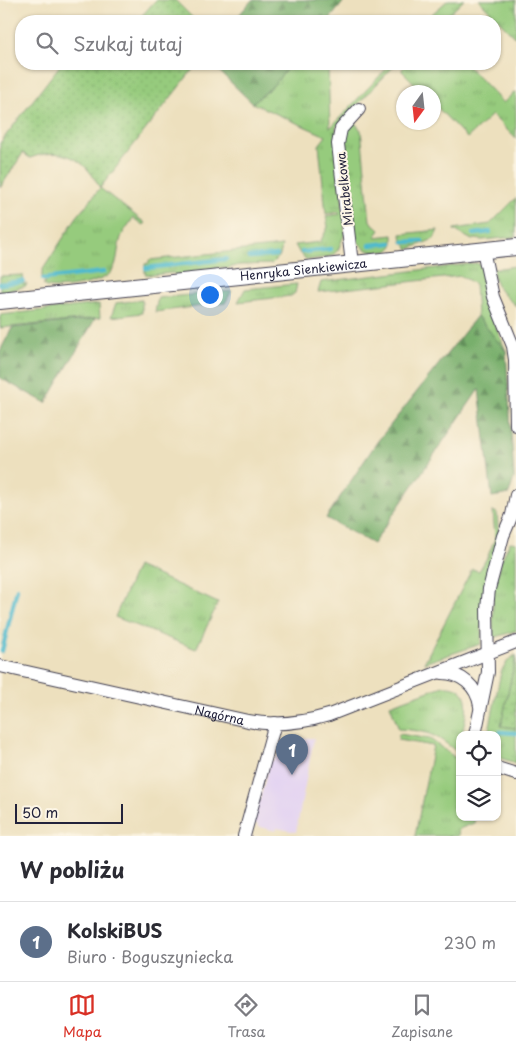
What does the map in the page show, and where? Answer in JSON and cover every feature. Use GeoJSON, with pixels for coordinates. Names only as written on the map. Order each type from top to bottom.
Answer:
{"type":"FeatureCollection","features":[{"type":"Feature","properties":{"kind":"street","name":"Mirabelkowa"},"geometry":{"type":"LineString","coordinates":[[352,264],[338,144],[341,129],[355,114]]}},
{"type":"Feature","properties":{"kind":"street","name":"Henryka Sienkiewicza"},"geometry":{"type":"LineString","coordinates":[[0,301],[516,247]]}},
{"type":"Feature","properties":{"kind":"street"},"geometry":{"type":"LineString","coordinates":[[484,250],[493,297],[513,346],[516,425]]}},
{"type":"Feature","properties":{"kind":"street"},"geometry":{"type":"LineString","coordinates":[[516,495],[512,515],[503,536],[489,589],[487,654],[516,642]]}},
{"type":"Feature","properties":{"kind":"street","name":"Nagórna"},"geometry":{"type":"LineString","coordinates":[[0,666],[231,717],[275,723],[301,722],[324,716],[487,654],[488,672],[476,731]]}},
{"type":"Feature","properties":{"kind":"street","name":"Nagórna"},"geometry":{"type":"LineString","coordinates":[[436,674],[453,674],[462,678],[471,686],[479,700],[479,713]]}},
{"type":"Feature","properties":{"kind":"street"},"geometry":{"type":"LineString","coordinates":[[244,836],[275,723]]}},
{"type":"Feature","properties":{"kind":"street"},"geometry":{"type":"LineString","coordinates":[[501,769],[516,774]]}},
{"type":"Feature","properties":{"kind":"shaded area"},"geometry":{"type":"Polygon","coordinates":[[[314,738],[296,832],[277,828],[276,831],[257,826],[258,824],[253,823],[270,763],[288,745],[298,739],[314,738]]]}},
{"type":"Feature","properties":{"kind":"green space"},"geometry":{"type":"Polygon","coordinates":[[[156,0],[175,0],[190,15],[142,15],[156,0]]]}},
{"type":"Feature","properties":{"kind":"green space"},"geometry":{"type":"Polygon","coordinates":[[[252,0],[345,0],[333,15],[239,15],[252,0]]]}},
{"type":"Feature","properties":{"kind":"green space"},"geometry":{"type":"Polygon","coordinates":[[[448,0],[464,0],[448,15],[431,15],[448,0]]]}},
{"type":"Feature","properties":{"kind":"green space"},"geometry":{"type":"Polygon","coordinates":[[[479,0],[516,0],[516,38],[501,23],[501,15],[494,15],[479,0]]]}},
{"type":"Feature","properties":{"kind":"green space"},"geometry":{"type":"Polygon","coordinates":[[[56,70],[192,70],[100,188],[87,169],[71,157],[52,153],[30,158],[23,153],[0,188],[0,143],[56,70]]]}},
{"type":"Feature","properties":{"kind":"green space"},"geometry":{"type":"Polygon","coordinates":[[[218,70],[286,70],[270,89],[252,103],[218,70]]]}},
{"type":"Feature","properties":{"kind":"green space"},"geometry":{"type":"Polygon","coordinates":[[[286,70],[328,70],[330,128],[385,70],[390,70],[336,127],[345,233],[338,250],[329,257],[307,260],[300,254],[295,245],[320,242],[328,227],[326,216],[340,214],[339,212],[326,214],[319,145],[326,136],[252,103],[270,89],[286,70]]]}},
{"type":"Feature","properties":{"kind":"green space"},"geometry":{"type":"Polygon","coordinates":[[[402,70],[472,70],[503,103],[516,91],[516,139],[492,115],[467,138],[441,111],[441,85],[416,85],[402,70]]]}},
{"type":"Feature","properties":{"kind":"green space"},"geometry":{"type":"Polygon","coordinates":[[[354,122],[361,130],[370,221],[380,230],[375,237],[393,235],[393,246],[388,251],[375,252],[366,249],[359,243],[352,232],[343,148],[346,132],[354,122]]]}},
{"type":"Feature","properties":{"kind":"green space"},"geometry":{"type":"Polygon","coordinates":[[[100,188],[145,223],[143,225],[133,218],[122,235],[115,264],[107,276],[81,285],[61,288],[46,287],[43,284],[46,283],[42,280],[42,271],[76,218],[100,188]]]}},
{"type":"Feature","properties":{"kind":"green space"},"geometry":{"type":"Polygon","coordinates":[[[516,198],[516,237],[472,240],[454,230],[490,224],[516,198]]]}},
{"type":"Feature","properties":{"kind":"green space"},"geometry":{"type":"Polygon","coordinates":[[[438,230],[434,239],[409,249],[402,242],[401,234],[438,230]]]}},
{"type":"Feature","properties":{"kind":"green space"},"geometry":{"type":"Polygon","coordinates":[[[282,246],[280,256],[272,264],[239,265],[226,269],[224,267],[175,275],[173,273],[145,274],[145,264],[149,263],[149,260],[282,246]]]}},
{"type":"Feature","properties":{"kind":"green space"},"geometry":{"type":"Polygon","coordinates":[[[477,263],[480,265],[495,325],[506,351],[477,316],[475,284],[461,276],[318,292],[321,282],[477,263]]]}},
{"type":"Feature","properties":{"kind":"green space"},"geometry":{"type":"Polygon","coordinates":[[[516,266],[516,306],[497,286],[493,269],[516,266]]]}},
{"type":"Feature","properties":{"kind":"green space"},"geometry":{"type":"Polygon","coordinates":[[[23,275],[23,284],[27,284],[26,286],[0,293],[0,276],[23,275]]]}},
{"type":"Feature","properties":{"kind":"green space"},"geometry":{"type":"Polygon","coordinates":[[[297,284],[295,293],[291,296],[238,302],[245,289],[297,284]]]}},
{"type":"Feature","properties":{"kind":"green space"},"geometry":{"type":"Polygon","coordinates":[[[232,291],[225,303],[155,312],[158,298],[232,291]]]}},
{"type":"Feature","properties":{"kind":"green space"},"geometry":{"type":"Polygon","coordinates":[[[142,300],[142,313],[111,317],[116,303],[142,300]]]}},
{"type":"Feature","properties":{"kind":"green space"},"geometry":{"type":"Polygon","coordinates":[[[99,304],[100,318],[0,328],[0,315],[99,304]]]}},
{"type":"Feature","properties":{"kind":"green space"},"geometry":{"type":"Polygon","coordinates":[[[477,316],[506,351],[514,478],[509,494],[492,497],[479,389],[373,544],[326,518],[377,442],[477,316]]]}},
{"type":"Feature","properties":{"kind":"green space"},"geometry":{"type":"Polygon","coordinates":[[[95,319],[46,403],[0,378],[0,351],[12,328],[95,319]]]}},
{"type":"Feature","properties":{"kind":"green space"},"geometry":{"type":"Polygon","coordinates":[[[493,511],[497,513],[499,538],[484,591],[481,644],[424,663],[472,569],[479,571],[488,556],[495,538],[493,511]]]}},
{"type":"Feature","properties":{"kind":"green space"},"geometry":{"type":"Polygon","coordinates":[[[510,542],[516,543],[516,632],[493,638],[493,595],[501,561],[510,542]]]}},
{"type":"Feature","properties":{"kind":"green space"},"geometry":{"type":"Polygon","coordinates":[[[137,566],[218,603],[196,649],[115,617],[137,566]]]}},
{"type":"Feature","properties":{"kind":"green space"},"geometry":{"type":"Polygon","coordinates":[[[516,655],[501,726],[516,728],[516,763],[501,758],[501,731],[489,731],[501,672],[511,658],[516,655]]]}},
{"type":"Feature","properties":{"kind":"green space"},"geometry":{"type":"Polygon","coordinates":[[[516,656],[516,728],[501,726],[516,656]]]}},
{"type":"Feature","properties":{"kind":"green space"},"geometry":{"type":"Polygon","coordinates":[[[443,686],[460,690],[465,695],[466,710],[463,731],[456,731],[456,751],[444,742],[425,732],[399,729],[390,705],[443,686]]]}},
{"type":"Feature","properties":{"kind":"green space"},"geometry":{"type":"Polygon","coordinates":[[[399,734],[430,739],[456,758],[456,821],[474,821],[474,823],[459,829],[458,836],[415,836],[433,746],[398,740],[399,734]]]}},
{"type":"Feature","properties":{"kind":"waterway"},"geometry":{"type":"LineString","coordinates":[[474,234],[490,232]]}},
{"type":"Feature","properties":{"kind":"waterway"},"geometry":{"type":"LineString","coordinates":[[404,242],[422,241]]}},
{"type":"Feature","properties":{"kind":"waterway"},"geometry":{"type":"LineString","coordinates":[[370,245],[391,243]]}},
{"type":"Feature","properties":{"kind":"waterway"},"geometry":{"type":"LineString","coordinates":[[302,252],[331,249]]}},
{"type":"Feature","properties":{"kind":"waterway"},"geometry":{"type":"LineString","coordinates":[[249,257],[277,255]]}},
{"type":"Feature","properties":{"kind":"waterway"},"geometry":{"type":"LineString","coordinates":[[146,268],[226,259]]}},
{"type":"Feature","properties":{"kind":"waterway"},"geometry":{"type":"LineString","coordinates":[[43,279],[104,272]]}},
{"type":"Feature","properties":{"kind":"waterway"},"geometry":{"type":"LineString","coordinates":[[0,284],[23,281]]}},
{"type":"Feature","properties":{"kind":"waterway"},"geometry":{"type":"LineString","coordinates":[[2,651],[17,589]]}},
{"type":"Feature","properties":{"kind":"waterway"},"geometry":{"type":"LineString","coordinates":[[501,732],[516,733]]}},
{"type":"Feature","properties":{"kind":"place","name":"KolskiBUS"},"geometry":{"type":"Point","coordinates":[292,775]}}]}
